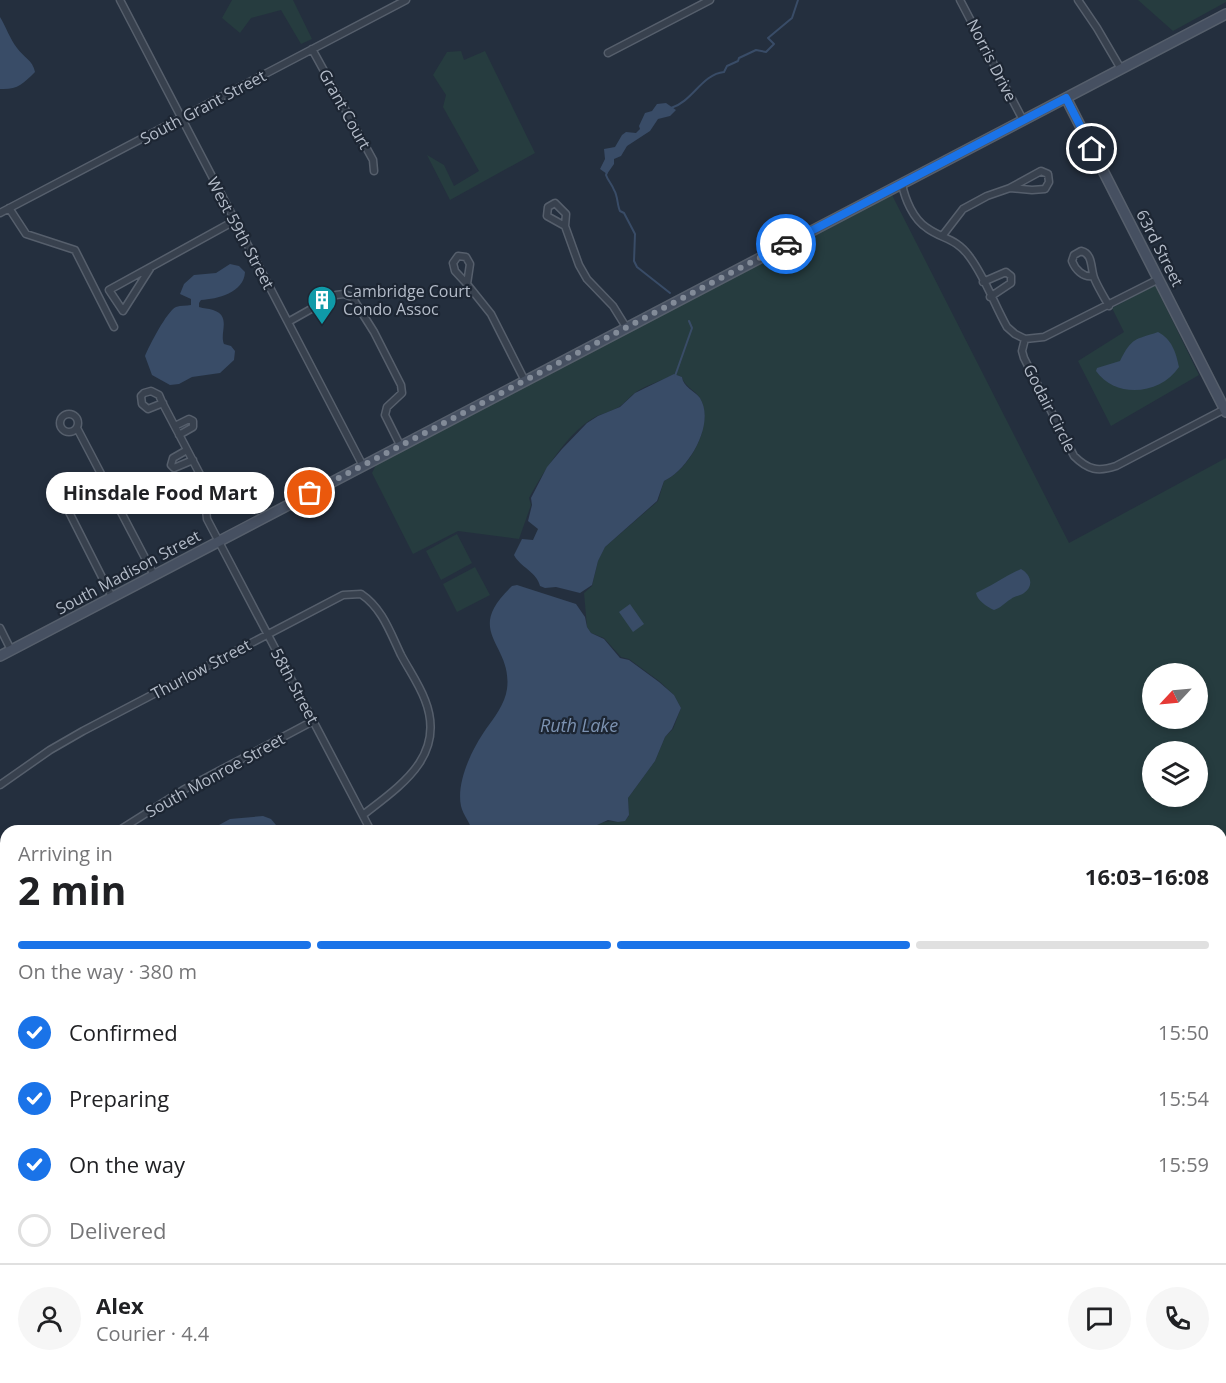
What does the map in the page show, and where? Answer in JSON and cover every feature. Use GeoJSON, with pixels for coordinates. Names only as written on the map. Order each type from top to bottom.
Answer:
{"type":"FeatureCollection","features":[{"type":"Feature","properties":{"kind":"street","name":"West 59th Street"},"geometry":{"type":"LineString","coordinates":[[120,0],[363,466]]}},
{"type":"Feature","properties":{"kind":"street","name":"South Grant Street"},"geometry":{"type":"LineString","coordinates":[[0,213],[406,0]]}},
{"type":"Feature","properties":{"kind":"street"},"geometry":{"type":"LineString","coordinates":[[608,53],[710,0]]}},
{"type":"Feature","properties":{"kind":"street","name":"Norris Drive"},"geometry":{"type":"LineString","coordinates":[[960,0],[1023,120]]}},
{"type":"Feature","properties":{"kind":"street"},"geometry":{"type":"LineString","coordinates":[[1078,0],[1121,69]]}},
{"type":"Feature","properties":{"kind":"street","name":"South Madison Street"},"geometry":{"type":"LineString","coordinates":[[0,656],[1226,14]]}},
{"type":"Feature","properties":{"kind":"street","name":"Grant Court"},"geometry":{"type":"LineString","coordinates":[[312,49],[373,160],[374,171]]}},
{"type":"Feature","properties":{"kind":"street","name":"63rd Street"},"geometry":{"type":"LineString","coordinates":[[1066,98],[1225,411]]}},
{"type":"Feature","properties":{"kind":"street"},"geometry":{"type":"LineString","coordinates":[[943,235],[963,209],[1041,171],[1048,174],[1049,182],[1045,189],[1010,188]]}},
{"type":"Feature","properties":{"kind":"street"},"geometry":{"type":"LineString","coordinates":[[902,184],[904,193],[920,222],[926,228],[943,235],[969,256],[1006,327],[1025,339]]}},
{"type":"Feature","properties":{"kind":"street"},"geometry":{"type":"LineString","coordinates":[[9,208],[26,234],[75,250],[114,327]]}},
{"type":"Feature","properties":{"kind":"street"},"geometry":{"type":"LineString","coordinates":[[151,267],[123,311],[109,290],[151,267],[235,221]]}},
{"type":"Feature","properties":{"kind":"street"},"geometry":{"type":"LineString","coordinates":[[565,225],[583,272],[592,286],[613,306],[626,327]]}},
{"type":"Feature","properties":{"kind":"street"},"geometry":{"type":"LineString","coordinates":[[983,282],[1002,272],[1011,276],[1011,283],[1008,287],[990,297]]}},
{"type":"Feature","properties":{"kind":"street"},"geometry":{"type":"LineString","coordinates":[[1093,276],[1109,306]]}},
{"type":"Feature","properties":{"kind":"street","name":"Godair Circle"},"geometry":{"type":"LineString","coordinates":[[1159,279],[1044,337],[1025,339],[1022,351],[1024,358],[1074,456],[1083,466],[1094,470],[1116,466],[1225,411]]}},
{"type":"Feature","properties":{"kind":"street"},"geometry":{"type":"LineString","coordinates":[[467,284],[491,314],[525,381]]}},
{"type":"Feature","properties":{"kind":"street"},"geometry":{"type":"LineString","coordinates":[[288,322],[336,296],[344,294],[352,297],[374,332],[401,385],[402,393],[387,406],[385,415],[401,447]]}},
{"type":"Feature","properties":{"kind":"street"},"geometry":{"type":"LineString","coordinates":[[163,403],[203,480],[204,502]]}},
{"type":"Feature","properties":{"kind":"street"},"geometry":{"type":"LineString","coordinates":[[175,426],[189,419],[193,421],[193,427],[179,435]]}},
{"type":"Feature","properties":{"kind":"street"},"geometry":{"type":"LineString","coordinates":[[77,428],[154,575]]}},
{"type":"Feature","properties":{"kind":"street"},"geometry":{"type":"LineString","coordinates":[[187,450],[172,458],[171,465],[178,468],[193,460]]}},
{"type":"Feature","properties":{"kind":"street"},"geometry":{"type":"LineString","coordinates":[[204,502],[222,492],[227,486],[222,480],[205,488]]}},
{"type":"Feature","properties":{"kind":"street","name":"58th Street"},"geometry":{"type":"LineString","coordinates":[[204,502],[207,519],[368,825]]}},
{"type":"Feature","properties":{"kind":"street"},"geometry":{"type":"LineString","coordinates":[[69,512],[112,597]]}},
{"type":"Feature","properties":{"kind":"street","name":"Thurlow Street"},"geometry":{"type":"LineString","coordinates":[[0,784],[63,742],[268,634],[343,595],[361,594],[373,602],[422,694],[429,713],[428,743],[418,766],[407,780],[363,815]]}},
{"type":"Feature","properties":{"kind":"street"},"geometry":{"type":"LineString","coordinates":[[0,628],[11,650]]}},
{"type":"Feature","properties":{"kind":"street","name":"South Monroe Street"},"geometry":{"type":"LineString","coordinates":[[128,825],[183,790],[313,721]]}},
{"type":"Feature","properties":{"kind":"green space"},"geometry":{"type":"Polygon","coordinates":[[[232,0],[293,0],[312,39],[301,44],[281,10],[251,18],[240,33],[222,18],[232,0]]]}},
{"type":"Feature","properties":{"kind":"green space"},"geometry":{"type":"Polygon","coordinates":[[[1138,0],[1226,0],[1226,2],[1173,31],[1138,0]]]}},
{"type":"Feature","properties":{"kind":"green space"},"geometry":{"type":"Polygon","coordinates":[[[461,51],[464,60],[485,51],[535,153],[450,200],[427,155],[444,165],[454,186],[479,171],[443,107],[446,95],[433,75],[447,52],[461,51]]]}},
{"type":"Feature","properties":{"kind":"green space"},"geometry":{"type":"Polygon","coordinates":[[[892,195],[1069,543],[1226,458],[1226,825],[598,825],[609,821],[623,821],[629,816],[628,798],[655,761],[665,737],[673,729],[681,708],[674,695],[659,681],[629,659],[621,657],[604,638],[591,633],[587,627],[584,593],[592,586],[598,561],[605,547],[658,501],[664,481],[682,467],[697,446],[702,433],[704,409],[700,398],[682,377],[674,374],[645,387],[619,407],[587,422],[567,441],[529,498],[531,505],[519,539],[458,531],[413,554],[372,473],[376,465],[892,195]]]}},
{"type":"Feature","properties":{"kind":"green space"},"geometry":{"type":"Polygon","coordinates":[[[1155,285],[1199,375],[1111,426],[1078,361],[1124,332],[1112,308],[1155,285]]]}},
{"type":"Feature","properties":{"kind":"green space"},"geometry":{"type":"Polygon","coordinates":[[[457,534],[472,563],[441,580],[426,551],[457,534]]]}},
{"type":"Feature","properties":{"kind":"green space"},"geometry":{"type":"Polygon","coordinates":[[[475,567],[490,595],[457,612],[443,584],[475,567]]]}},
{"type":"Feature","properties":{"kind":"water"},"geometry":{"type":"Polygon","coordinates":[[[0,17],[19,51],[30,62],[35,72],[19,85],[6,89],[0,89],[0,17]]]}},
{"type":"Feature","properties":{"kind":"water"},"geometry":{"type":"Polygon","coordinates":[[[666,103],[676,110],[670,116],[658,119],[650,131],[627,146],[621,156],[614,159],[614,164],[607,174],[600,169],[605,159],[604,149],[615,147],[626,132],[636,133],[640,129],[639,126],[645,113],[652,111],[657,104],[666,103]]]}},
{"type":"Feature","properties":{"kind":"water"},"geometry":{"type":"Polygon","coordinates":[[[230,264],[239,266],[245,272],[240,285],[229,294],[201,300],[199,307],[213,310],[222,316],[224,344],[231,346],[235,351],[234,360],[220,373],[192,377],[179,384],[170,385],[152,375],[145,356],[154,337],[172,310],[178,306],[191,305],[191,299],[180,294],[184,284],[194,275],[216,273],[230,264]]]}},
{"type":"Feature","properties":{"kind":"water"},"geometry":{"type":"Polygon","coordinates":[[[1158,332],[1170,342],[1179,367],[1161,383],[1150,388],[1126,389],[1105,380],[1096,371],[1097,368],[1120,361],[1135,340],[1158,332]]]}},
{"type":"Feature","properties":{"kind":"water"},"geometry":{"type":"Polygon","coordinates":[[[674,374],[682,377],[687,386],[700,398],[704,409],[702,433],[690,457],[682,467],[664,481],[657,501],[605,547],[598,561],[592,585],[580,593],[540,586],[536,577],[514,555],[522,539],[533,540],[538,529],[528,521],[532,505],[531,498],[547,467],[587,423],[620,407],[635,393],[674,374]]]}},
{"type":"Feature","properties":{"kind":"water"},"geometry":{"type":"Polygon","coordinates":[[[1021,569],[1030,580],[1029,587],[1024,593],[994,610],[978,598],[976,593],[1021,569]]]}},
{"type":"Feature","properties":{"kind":"water","name":"Ruth Lake"},"geometry":{"type":"Polygon","coordinates":[[[517,585],[576,604],[585,617],[591,633],[604,639],[620,658],[629,660],[659,682],[674,695],[681,708],[655,761],[628,798],[629,815],[625,821],[608,820],[597,825],[470,825],[463,812],[460,797],[466,766],[506,695],[507,673],[490,627],[491,615],[498,602],[512,586],[517,585]]]}},
{"type":"Feature","properties":{"kind":"water"},"geometry":{"type":"Polygon","coordinates":[[[630,604],[644,624],[633,632],[619,612],[630,604]]]}},
{"type":"Feature","properties":{"kind":"water"},"geometry":{"type":"Polygon","coordinates":[[[263,816],[271,819],[276,825],[219,825],[230,819],[263,816]]]}},
{"type":"Feature","properties":{"kind":"waterway"},"geometry":{"type":"LineString","coordinates":[[671,108],[685,100],[709,78],[724,72],[727,66],[738,61],[739,58],[756,50],[766,52],[774,44],[768,38],[792,18],[798,0]]}},
{"type":"Feature","properties":{"kind":"waterway"},"geometry":{"type":"LineString","coordinates":[[607,172],[606,175],[615,192],[620,211],[624,213],[635,234],[634,261],[637,267],[670,293]]}},
{"type":"Feature","properties":{"kind":"waterway"},"geometry":{"type":"LineString","coordinates":[[675,376],[692,328],[689,321]]}},
{"type":"Feature","properties":{"kind":"way so far"},"geometry":{"type":"LineString","coordinates":[[310,493],[786,244]]}},
{"type":"Feature","properties":{"kind":"place","name":"Cambridge Court Condo Assoc"},"geometry":{"type":"Point","coordinates":[322,326]}},
{"type":"Feature","properties":{"kind":"place","name":"Hinsdale Food Mart"},"geometry":{"type":"Point","coordinates":[310,493]}},
{"type":"Feature","properties":{"kind":"route"},"geometry":{"type":"LineString","coordinates":[[786,244],[1066,98],[1092,149]]}}]}
